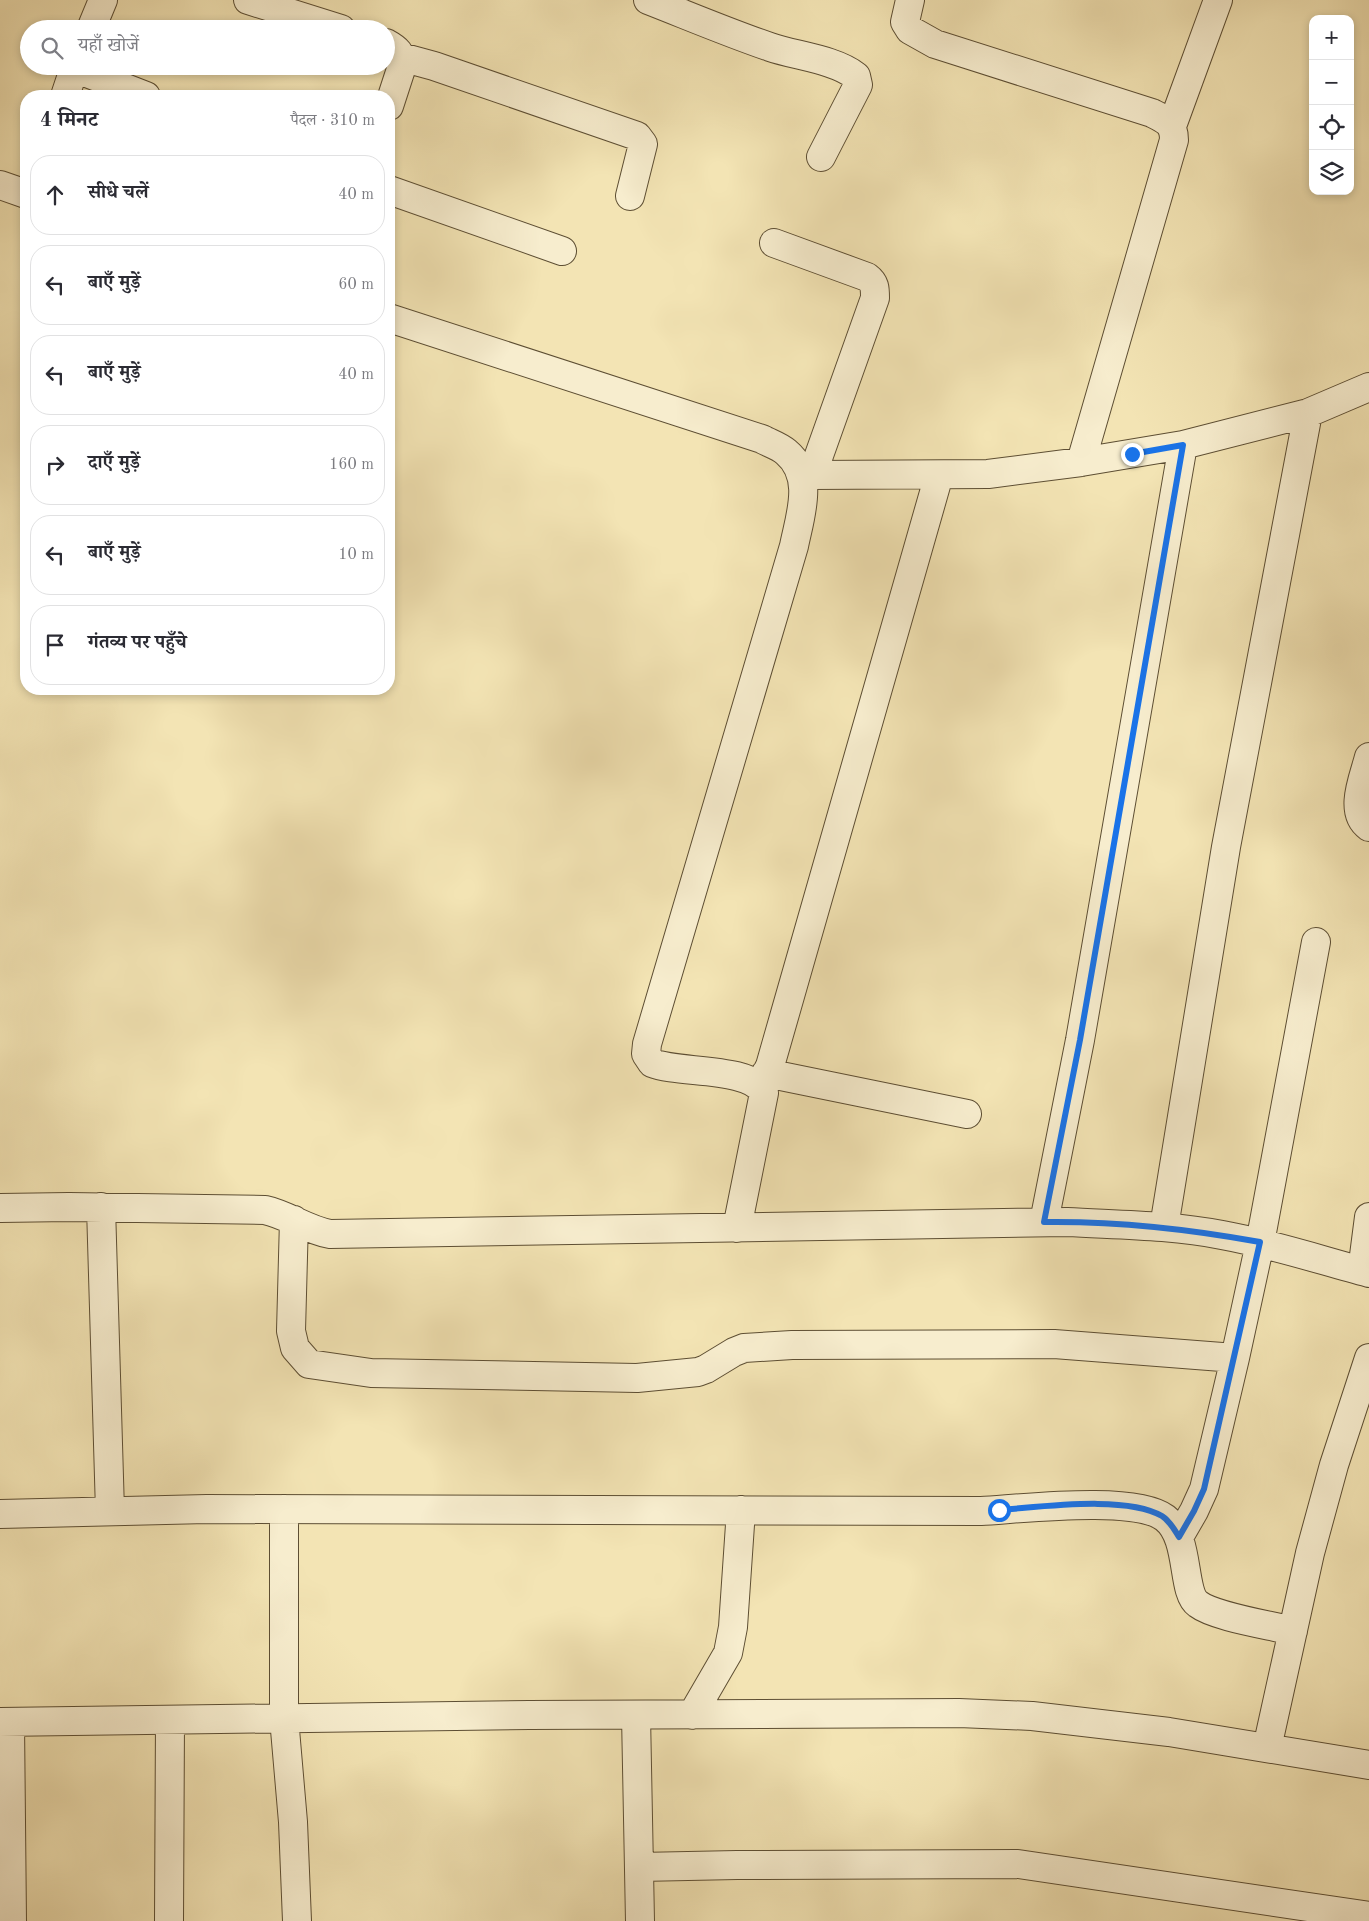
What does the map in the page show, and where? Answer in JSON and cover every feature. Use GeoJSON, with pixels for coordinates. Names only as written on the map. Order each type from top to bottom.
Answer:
{"type":"FeatureCollection","features":[{"type":"Feature","properties":{"kind":"street"},"geometry":{"type":"LineString","coordinates":[[95,20],[103,0]]}},
{"type":"Feature","properties":{"kind":"street"},"geometry":{"type":"LineString","coordinates":[[248,0],[312,20]]}},
{"type":"Feature","properties":{"kind":"street"},"geometry":{"type":"LineString","coordinates":[[648,0],[771,48],[837,66],[850,71],[856,76],[858,84],[821,157]]}},
{"type":"Feature","properties":{"kind":"street"},"geometry":{"type":"LineString","coordinates":[[910,0],[905,22],[910,30],[935,44],[1152,114],[1167,120],[1172,126]]}},
{"type":"Feature","properties":{"kind":"street"},"geometry":{"type":"LineString","coordinates":[[1081,462],[1174,140],[1172,126],[1218,0]]}},
{"type":"Feature","properties":{"kind":"street"},"geometry":{"type":"LineString","coordinates":[[395,50],[434,66],[638,136],[643,144],[630,196]]}},
{"type":"Feature","properties":{"kind":"street"},"geometry":{"type":"LineString","coordinates":[[394,90],[402,66],[395,52]]}},
{"type":"Feature","properties":{"kind":"street"},"geometry":{"type":"LineString","coordinates":[[66,90],[71,75]]}},
{"type":"Feature","properties":{"kind":"street"},"geometry":{"type":"LineString","coordinates":[[94,75],[131,90]]}},
{"type":"Feature","properties":{"kind":"street"},"geometry":{"type":"LineString","coordinates":[[0,185],[20,192]]}},
{"type":"Feature","properties":{"kind":"street"},"geometry":{"type":"LineString","coordinates":[[395,192],[562,251]]}},
{"type":"Feature","properties":{"kind":"street"},"geometry":{"type":"LineString","coordinates":[[774,243],[867,277],[873,282],[875,298],[807,476],[794,546],[646,1044],[646,1054],[649,1061],[656,1065],[763,1079],[967,1114]]}},
{"type":"Feature","properties":{"kind":"street"},"geometry":{"type":"LineString","coordinates":[[395,320],[762,439],[786,452],[807,476],[988,474],[1081,462],[1183,445],[1308,413],[1369,387]]}},
{"type":"Feature","properties":{"kind":"street"},"geometry":{"type":"LineString","coordinates":[[1164,1227],[1226,847],[1308,413]]}},
{"type":"Feature","properties":{"kind":"street"},"geometry":{"type":"LineString","coordinates":[[1044,1222],[1081,1030],[1183,445]]}},
{"type":"Feature","properties":{"kind":"street"},"geometry":{"type":"LineString","coordinates":[[737,1228],[764,1093],[763,1079],[939,475]]}},
{"type":"Feature","properties":{"kind":"street"},"geometry":{"type":"LineString","coordinates":[[1369,757],[1358,804],[1360,814],[1369,827]]}},
{"type":"Feature","properties":{"kind":"street"},"geometry":{"type":"LineString","coordinates":[[1179,1537],[1204,1489],[1235,1358],[1260,1242],[1316,942]]}},
{"type":"Feature","properties":{"kind":"street"},"geometry":{"type":"LineString","coordinates":[[101,1207],[110,1511]]}},
{"type":"Feature","properties":{"kind":"street"},"geometry":{"type":"LineString","coordinates":[[0,1208],[258,1209],[276,1212],[308,1228],[330,1234],[1044,1222],[1164,1227],[1220,1234],[1260,1242],[1365,1272],[1369,1217]]}},
{"type":"Feature","properties":{"kind":"street"},"geometry":{"type":"LineString","coordinates":[[294,1220],[291,1331],[296,1348],[309,1364],[325,1367],[371,1373],[637,1378],[684,1374],[706,1369],[744,1348],[792,1344],[1054,1344],[1235,1358]]}},
{"type":"Feature","properties":{"kind":"street"},"geometry":{"type":"LineString","coordinates":[[1267,1748],[1315,1535],[1334,1465],[1369,1358]]}},
{"type":"Feature","properties":{"kind":"street"},"geometry":{"type":"LineString","coordinates":[[0,1514],[284,1509],[980,1511],[1106,1505],[1133,1507],[1164,1517],[1172,1526],[1179,1537],[1192,1596],[1198,1604],[1214,1612],[1293,1631]]}},
{"type":"Feature","properties":{"kind":"street"},"geometry":{"type":"LineString","coordinates":[[284,1509],[284,1718],[293,1822],[297,1921]]}},
{"type":"Feature","properties":{"kind":"street"},"geometry":{"type":"LineString","coordinates":[[692,1715],[720,1669],[730,1645],[733,1627],[741,1510]]}},
{"type":"Feature","properties":{"kind":"street"},"geometry":{"type":"LineString","coordinates":[[12,1921],[5,1722],[959,1713],[1032,1716],[1169,1732],[1369,1765]]}},
{"type":"Feature","properties":{"kind":"street"},"geometry":{"type":"LineString","coordinates":[[636,1715],[640,1921]]}},
{"type":"Feature","properties":{"kind":"street"},"geometry":{"type":"LineString","coordinates":[[169,1921],[170,1720]]}},
{"type":"Feature","properties":{"kind":"street"},"geometry":{"type":"LineString","coordinates":[[639,1867],[1018,1864],[1247,1910],[1369,1916]]}},
{"type":"Feature","properties":{"kind":"route"},"geometry":{"type":"LineString","coordinates":[[999,1510],[1106,1505],[1133,1507],[1164,1517],[1179,1537],[1204,1489],[1260,1242],[1220,1234],[1164,1227],[1044,1222],[1080,1040],[1183,445],[1132,454]]}}]}
